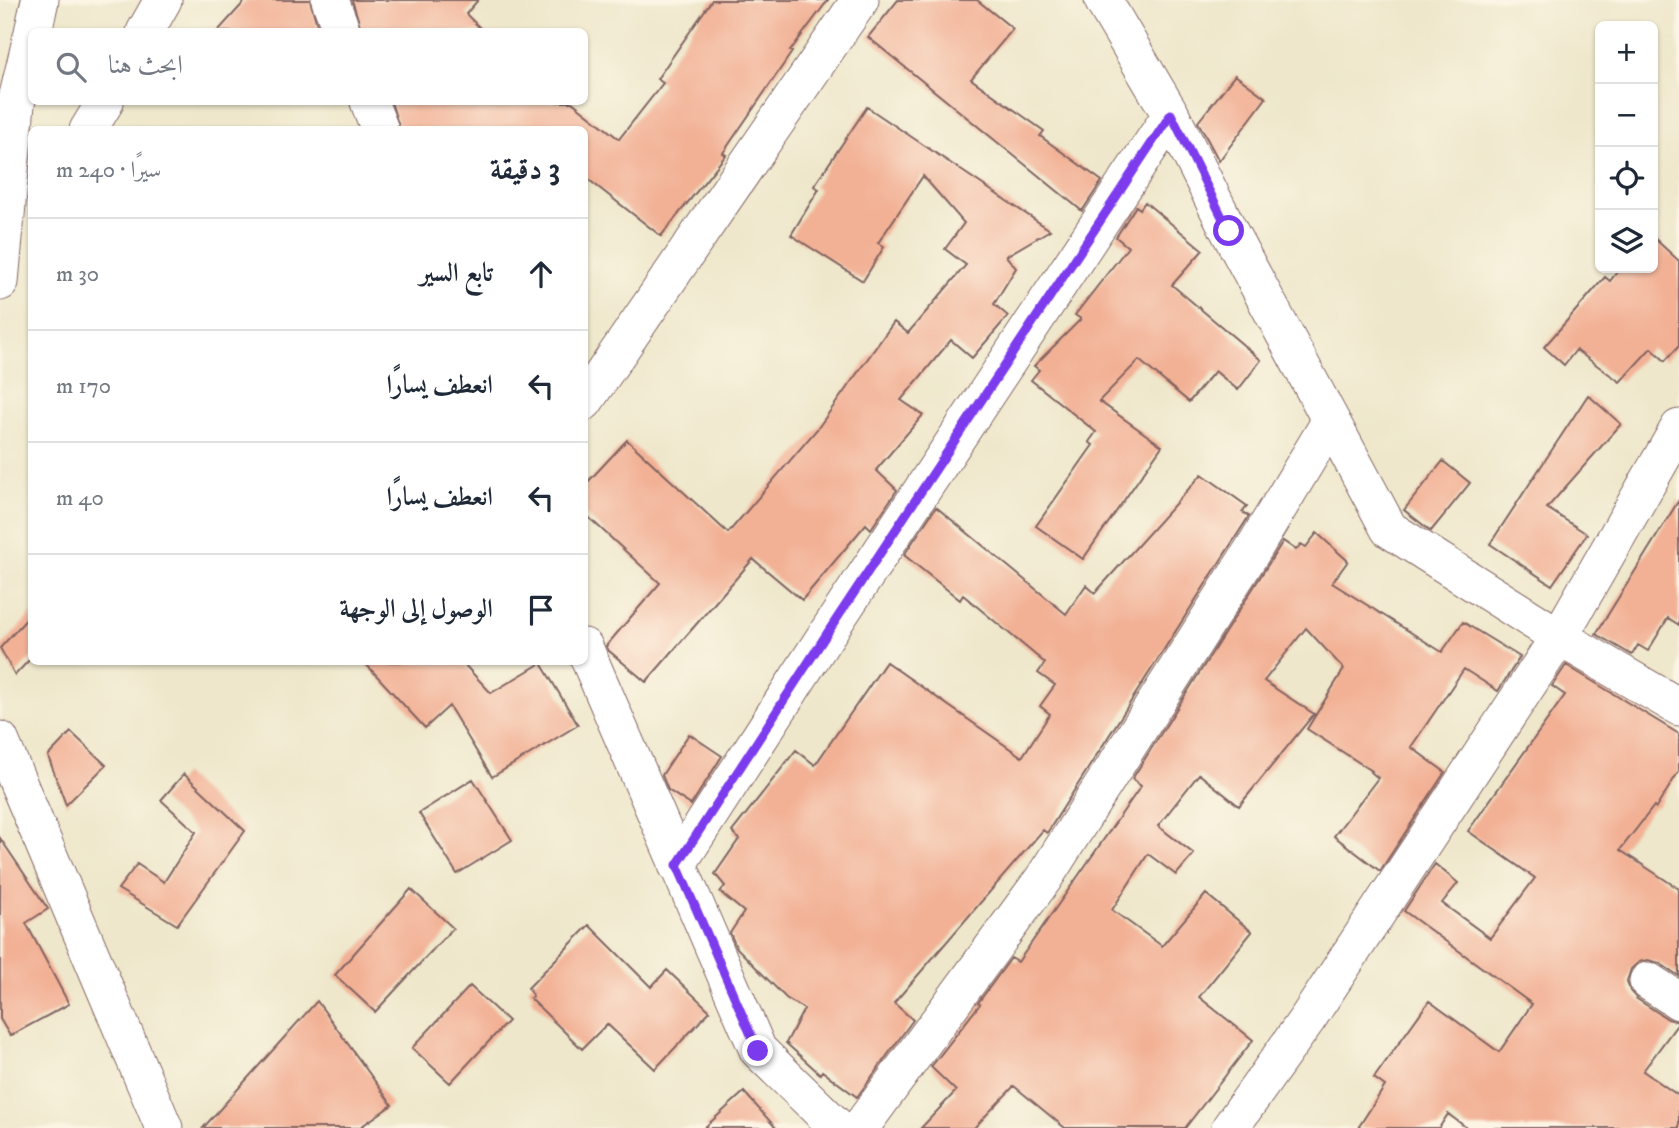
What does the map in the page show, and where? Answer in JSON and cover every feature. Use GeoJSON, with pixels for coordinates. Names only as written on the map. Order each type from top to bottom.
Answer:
{"type":"FeatureCollection","features":[{"type":"Feature","properties":{"kind":"street"},"geometry":{"type":"LineString","coordinates":[[33,28],[40,0]]}},
{"type":"Feature","properties":{"kind":"street"},"geometry":{"type":"LineString","coordinates":[[147,28],[163,0]]}},
{"type":"Feature","properties":{"kind":"street"},"geometry":{"type":"LineString","coordinates":[[330,0],[340,28]]}},
{"type":"Feature","properties":{"kind":"street"},"geometry":{"type":"LineString","coordinates":[[588,396],[860,0]]}},
{"type":"Feature","properties":{"kind":"street"},"geometry":{"type":"LineString","coordinates":[[1102,0],[1171,114],[1229,231],[1389,528],[1559,637],[1679,707]]}},
{"type":"Feature","properties":{"kind":"street"},"geometry":{"type":"LineString","coordinates":[[0,283],[16,104],[28,52]]}},
{"type":"Feature","properties":{"kind":"street"},"geometry":{"type":"LineString","coordinates":[[90,126],[102,105]]}},
{"type":"Feature","properties":{"kind":"street"},"geometry":{"type":"LineString","coordinates":[[370,105],[378,126]]}},
{"type":"Feature","properties":{"kind":"street"},"geometry":{"type":"LineString","coordinates":[[677,865],[1171,114]]}},
{"type":"Feature","properties":{"kind":"street"},"geometry":{"type":"LineString","coordinates":[[0,283],[28,235]]}},
{"type":"Feature","properties":{"kind":"street"},"geometry":{"type":"LineString","coordinates":[[860,1128],[1044,878],[1254,548],[1330,422]]}},
{"type":"Feature","properties":{"kind":"street"},"geometry":{"type":"LineString","coordinates":[[1230,1128],[1308,1018],[1559,637],[1679,428]]}},
{"type":"Feature","properties":{"kind":"street"},"geometry":{"type":"LineString","coordinates":[[588,656],[758,1051],[838,1128]]}},
{"type":"Feature","properties":{"kind":"street"},"geometry":{"type":"LineString","coordinates":[[0,741],[164,1128]]}},
{"type":"Feature","properties":{"kind":"street"},"geometry":{"type":"LineString","coordinates":[[1648,981],[1679,1001]]}},
{"type":"Feature","properties":{"kind":"building"},"geometry":{"type":"Polygon","coordinates":[[[246,0],[310,0],[318,28],[221,28],[246,0]]]}},
{"type":"Feature","properties":{"kind":"building"},"geometry":{"type":"Polygon","coordinates":[[[352,0],[478,0],[466,14],[480,28],[361,28],[352,0]]]}},
{"type":"Feature","properties":{"kind":"building"},"geometry":{"type":"Polygon","coordinates":[[[712,0],[828,0],[790,51],[792,52],[723,153],[726,155],[661,236],[588,179],[588,126],[399,126],[392,105],[576,105],[619,139],[663,83],[657,79],[712,0]]]}},
{"type":"Feature","properties":{"kind":"building"},"geometry":{"type":"Polygon","coordinates":[[[898,0],[977,0],[1013,29],[971,79],[1044,131],[1040,136],[1102,181],[1082,211],[868,37],[898,0]]]}},
{"type":"Feature","properties":{"kind":"building"},"geometry":{"type":"Polygon","coordinates":[[[1235,75],[1266,98],[1219,161],[1198,122],[1235,75]]]}},
{"type":"Feature","properties":{"kind":"building"},"geometry":{"type":"Polygon","coordinates":[[[867,107],[1050,230],[1006,256],[1016,268],[994,304],[1008,316],[972,358],[951,340],[901,400],[923,415],[876,470],[897,490],[871,529],[866,524],[802,600],[753,559],[646,682],[606,646],[660,583],[588,517],[588,482],[627,440],[728,533],[818,428],[894,322],[908,333],[966,265],[945,249],[964,223],[923,176],[878,243],[884,247],[863,281],[791,235],[819,189],[814,186],[867,107]]]}},
{"type":"Feature","properties":{"kind":"building"},"geometry":{"type":"Polygon","coordinates":[[[1145,202],[1203,250],[1172,285],[1261,360],[1238,390],[1215,371],[1189,402],[1139,360],[1099,401],[1162,446],[1083,559],[1036,526],[1093,445],[1089,442],[1096,432],[1031,380],[1039,370],[1034,366],[1081,319],[1075,315],[1128,247],[1116,237],[1136,206],[1140,209],[1145,202]]]}},
{"type":"Feature","properties":{"kind":"building"},"geometry":{"type":"Polygon","coordinates":[[[1658,242],[1679,261],[1679,346],[1665,361],[1651,348],[1620,382],[1576,350],[1564,365],[1544,347],[1605,277],[1610,281],[1616,273],[1658,273],[1658,242]]]}},
{"type":"Feature","properties":{"kind":"building"},"geometry":{"type":"Polygon","coordinates":[[[1588,395],[1621,424],[1547,508],[1587,534],[1552,585],[1490,544],[1588,395]]]}},
{"type":"Feature","properties":{"kind":"building"},"geometry":{"type":"Polygon","coordinates":[[[1443,461],[1470,483],[1431,531],[1404,510],[1443,461]]]}},
{"type":"Feature","properties":{"kind":"building"},"geometry":{"type":"Polygon","coordinates":[[[1202,474],[1247,506],[1242,512],[1249,516],[1047,833],[1043,830],[894,1003],[913,1020],[857,1097],[822,1071],[820,1074],[786,1043],[804,1009],[786,998],[736,947],[730,933],[744,912],[720,892],[725,886],[715,874],[739,839],[732,832],[796,750],[815,765],[886,662],[1022,757],[1050,714],[1040,706],[1055,685],[1038,673],[1045,663],[963,595],[960,600],[904,555],[936,507],[1066,614],[1086,585],[1095,593],[1202,474]]]}},
{"type":"Feature","properties":{"kind":"building"},"geometry":{"type":"Polygon","coordinates":[[[1679,500],[1679,625],[1668,618],[1648,651],[1638,645],[1632,655],[1596,634],[1679,500]]]}},
{"type":"Feature","properties":{"kind":"building"},"geometry":{"type":"Polygon","coordinates":[[[1317,533],[1348,561],[1332,583],[1442,652],[1463,622],[1520,657],[1498,691],[1464,669],[1411,747],[1445,772],[1380,871],[1334,836],[1378,778],[1372,771],[1307,729],[1344,669],[1306,628],[1264,681],[1314,714],[1239,806],[1199,774],[1158,826],[1194,854],[1176,875],[1148,854],[1112,910],[1162,946],[1206,894],[1252,932],[1199,997],[1253,1040],[1185,1128],[1065,1128],[1014,1086],[974,1128],[921,1128],[956,1091],[931,1067],[980,1004],[978,1003],[1011,958],[1018,962],[1141,786],[1132,779],[1283,541],[1296,550],[1301,544],[1306,547],[1317,533]]]}},
{"type":"Feature","properties":{"kind":"building"},"geometry":{"type":"Polygon","coordinates":[[[28,617],[28,661],[15,675],[0,648],[28,617]]]}},
{"type":"Feature","properties":{"kind":"building"},"geometry":{"type":"Polygon","coordinates":[[[367,665],[465,665],[491,693],[538,665],[542,665],[578,725],[492,777],[449,706],[425,728],[367,665]]]}},
{"type":"Feature","properties":{"kind":"building"},"geometry":{"type":"Polygon","coordinates":[[[1566,665],[1679,734],[1679,771],[1656,808],[1654,806],[1620,850],[1679,889],[1679,976],[1659,963],[1648,960],[1639,962],[1631,969],[1627,981],[1630,991],[1637,999],[1668,1019],[1679,1022],[1643,1071],[1679,1096],[1679,1128],[1467,1128],[1448,1114],[1439,1128],[1358,1128],[1385,1086],[1374,1078],[1429,1001],[1499,1052],[1532,1004],[1404,911],[1435,864],[1458,883],[1442,903],[1490,938],[1535,878],[1468,831],[1565,695],[1552,686],[1566,665]]]}},
{"type":"Feature","properties":{"kind":"building"},"geometry":{"type":"Polygon","coordinates":[[[71,732],[106,765],[66,805],[48,756],[71,732]]]}},
{"type":"Feature","properties":{"kind":"building"},"geometry":{"type":"Polygon","coordinates":[[[689,734],[722,756],[691,805],[668,790],[662,775],[689,734]]]}},
{"type":"Feature","properties":{"kind":"building"},"geometry":{"type":"Polygon","coordinates":[[[184,774],[245,831],[177,925],[118,889],[137,864],[164,882],[196,832],[161,800],[184,774]]]}},
{"type":"Feature","properties":{"kind":"building"},"geometry":{"type":"Polygon","coordinates":[[[473,779],[512,840],[457,874],[419,813],[473,779]]]}},
{"type":"Feature","properties":{"kind":"building"},"geometry":{"type":"Polygon","coordinates":[[[0,838],[48,909],[26,923],[69,1004],[10,1036],[0,1019],[0,838]]]}},
{"type":"Feature","properties":{"kind":"building"},"geometry":{"type":"Polygon","coordinates":[[[411,889],[453,928],[375,1012],[335,975],[411,889]]]}},
{"type":"Feature","properties":{"kind":"building"},"geometry":{"type":"Polygon","coordinates":[[[589,925],[651,987],[667,970],[710,1011],[655,1069],[607,1024],[582,1049],[530,998],[533,996],[528,988],[589,925]]]}},
{"type":"Feature","properties":{"kind":"building"},"geometry":{"type":"Polygon","coordinates":[[[470,986],[508,1021],[450,1083],[412,1048],[470,986]]]}},
{"type":"Feature","properties":{"kind":"building"},"geometry":{"type":"Polygon","coordinates":[[[317,1001],[392,1105],[359,1128],[203,1128],[317,1001]]]}},
{"type":"Feature","properties":{"kind":"building"},"geometry":{"type":"Polygon","coordinates":[[[744,1092],[776,1128],[704,1128],[744,1092]]]}},
{"type":"Feature","properties":{"kind":"route"},"geometry":{"type":"LineString","coordinates":[[758,1051],[677,865],[1171,114],[1229,231]]}}]}
